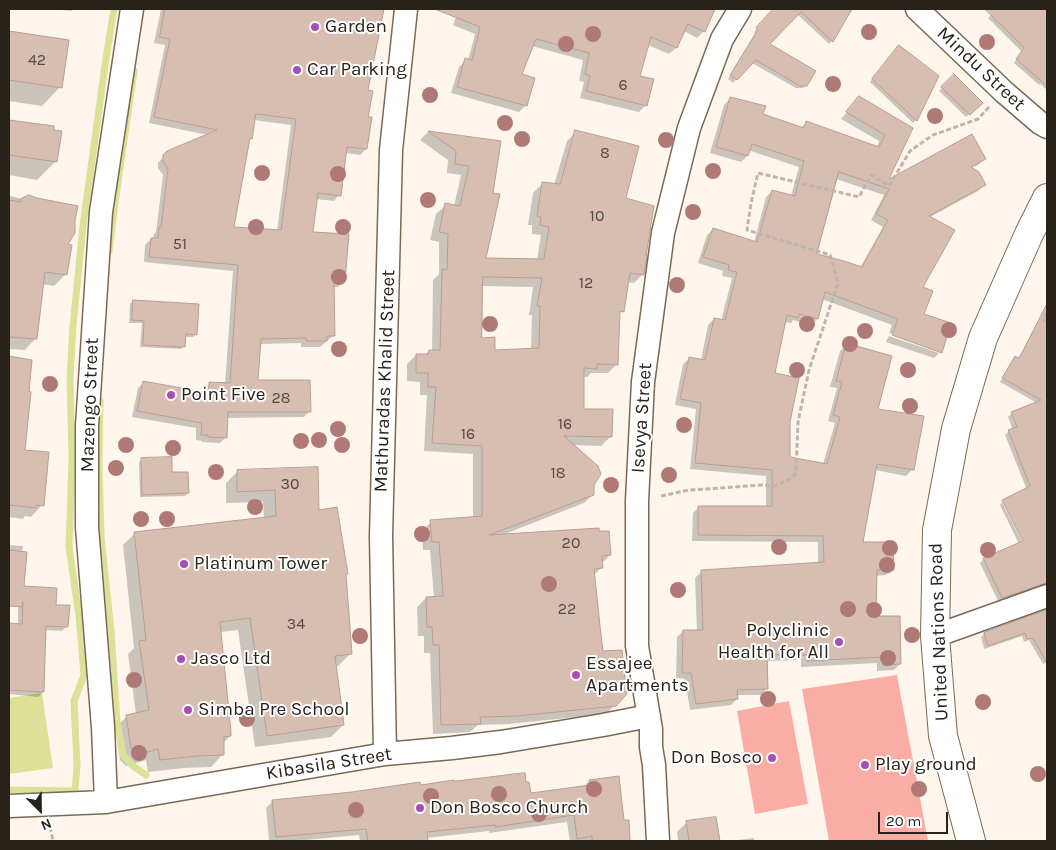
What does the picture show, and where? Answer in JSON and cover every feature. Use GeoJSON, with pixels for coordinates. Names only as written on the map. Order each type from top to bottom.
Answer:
{"type":"FeatureCollection","features":[{"type":"Feature","properties":{"kind":"street","name":"Mazengo Street"},"geometry":{"type":"LineString","coordinates":[[106,802],[103,727],[87,527],[87,426],[101,212],[132,9]]}},
{"type":"Feature","properties":{"kind":"street","name":"Mathuradas Khalid Street"},"geometry":{"type":"LineString","coordinates":[[385,754],[381,536],[391,150],[406,9]]}},
{"type":"Feature","properties":{"kind":"street","name":"Isevya Street"},"geometry":{"type":"LineString","coordinates":[[658,841],[651,729],[637,646],[637,501],[642,382],[663,233],[689,128],[722,39],[740,9]]}},
{"type":"Feature","properties":{"kind":"street","name":"Mindu Street"},"geometry":{"type":"LineString","coordinates":[[917,9],[1004,92],[1047,127]]}},
{"type":"Feature","properties":{"kind":"street","name":"United Nations Road"},"geometry":{"type":"LineString","coordinates":[[971,841],[942,736],[935,636],[937,530],[956,429],[983,338],[1047,198]]}},
{"type":"Feature","properties":{"kind":"street"},"geometry":{"type":"LineString","coordinates":[[935,636],[1047,596]]}},
{"type":"Feature","properties":{"kind":"street","name":"Kibasila Street"},"geometry":{"type":"LineString","coordinates":[[9,806],[106,802],[385,754],[501,742],[648,716]]}},
{"type":"Feature","properties":{"kind":"path"},"geometry":{"type":"LineString","coordinates":[[637,501],[689,490],[761,485],[775,486],[790,479],[796,473],[798,422],[809,370],[838,283],[830,255],[747,230],[758,173],[859,196],[871,175],[889,186],[910,151],[933,135],[978,119],[1004,92]]}},
{"type":"Feature","properties":{"kind":"path"},"geometry":{"type":"LineString","coordinates":[[1047,313],[1043,319],[1047,322]]}},
{"type":"Feature","properties":{"kind":"shaded area","name":"Play ground"},"geometry":{"type":"Polygon","coordinates":[[[897,675],[928,841],[829,841],[802,689],[897,675]]]}},
{"type":"Feature","properties":{"kind":"shaded area"},"geometry":{"type":"Polygon","coordinates":[[[42,693],[53,768],[9,774],[9,698],[42,693]]]}},
{"type":"Feature","properties":{"kind":"shaded area","name":"Don Bosco"},"geometry":{"type":"Polygon","coordinates":[[[789,701],[808,804],[755,814],[737,711],[789,701]]]}},
{"type":"Feature","properties":{"kind":"building"},"geometry":{"type":"Polygon","coordinates":[[[165,9],[384,9],[368,90],[373,91],[368,117],[372,117],[367,149],[347,147],[341,196],[318,193],[313,232],[349,234],[345,281],[334,281],[335,336],[327,336],[327,341],[306,341],[306,338],[261,339],[258,380],[310,380],[311,412],[228,412],[227,438],[201,435],[202,423],[137,411],[143,381],[209,393],[209,382],[230,383],[238,265],[149,257],[151,238],[158,238],[159,227],[161,227],[168,169],[163,162],[163,155],[167,151],[217,130],[154,117],[170,39],[160,37],[165,9]],[[256,114],[234,227],[281,230],[296,119],[256,114]]]}},
{"type":"Feature","properties":{"kind":"building"},"geometry":{"type":"Polygon","coordinates":[[[437,9],[715,9],[705,32],[688,24],[677,48],[651,37],[640,76],[654,79],[647,106],[586,91],[590,76],[585,74],[589,53],[536,39],[522,74],[535,78],[527,106],[457,87],[465,58],[472,60],[480,27],[437,9]]]}},
{"type":"Feature","properties":{"kind":"building"},"geometry":{"type":"Polygon","coordinates":[[[773,9],[852,9],[833,42],[801,12],[770,44],[816,71],[807,86],[800,86],[756,60],[737,80],[730,75],[758,30],[756,28],[773,9]]]}},
{"type":"Feature","properties":{"kind":"building"},"geometry":{"type":"Polygon","coordinates":[[[985,9],[1047,9],[1047,86],[1016,59],[1024,48],[985,9]]]}},
{"type":"Feature","properties":{"kind":"building"},"geometry":{"type":"Polygon","coordinates":[[[9,31],[69,40],[62,88],[9,80],[9,31]]]}},
{"type":"Feature","properties":{"kind":"building"},"geometry":{"type":"Polygon","coordinates":[[[899,45],[939,76],[917,121],[872,79],[899,45]]]}},
{"type":"Feature","properties":{"kind":"building"},"geometry":{"type":"Polygon","coordinates":[[[954,74],[983,103],[970,115],[941,87],[954,74]]]}},
{"type":"Feature","properties":{"kind":"building"},"geometry":{"type":"Polygon","coordinates":[[[859,96],[913,128],[889,179],[972,134],[986,159],[971,167],[979,172],[986,185],[929,216],[955,230],[923,287],[933,291],[924,314],[951,323],[942,353],[892,335],[898,319],[825,292],[818,319],[799,314],[798,318],[787,315],[775,373],[799,378],[790,422],[790,457],[827,464],[840,417],[833,415],[842,382],[836,381],[846,343],[892,356],[878,409],[924,416],[914,470],[877,464],[863,542],[893,542],[894,570],[877,570],[876,616],[900,616],[901,664],[883,665],[883,657],[807,661],[807,655],[767,655],[768,689],[737,690],[738,699],[696,704],[691,673],[682,673],[683,630],[703,630],[701,570],[824,562],[823,536],[698,535],[698,506],[772,506],[772,470],[695,463],[701,403],[680,399],[689,357],[705,360],[714,318],[725,320],[737,272],[728,270],[729,265],[703,257],[713,228],[757,242],[772,190],[795,196],[804,161],[752,144],[748,156],[716,147],[730,97],[766,106],[763,114],[804,128],[806,121],[879,147],[885,135],[846,112],[859,96]],[[839,172],[817,254],[862,267],[888,220],[876,214],[889,189],[839,172]]]}},
{"type":"Feature","properties":{"kind":"building"},"geometry":{"type":"Polygon","coordinates":[[[9,120],[54,126],[54,130],[62,131],[57,162],[9,155],[9,120]]]}},
{"type":"Feature","properties":{"kind":"building"},"geometry":{"type":"Polygon","coordinates":[[[575,130],[639,146],[626,198],[654,206],[644,275],[630,273],[624,312],[620,311],[618,365],[597,364],[597,369],[584,368],[584,409],[613,409],[612,437],[564,436],[598,466],[601,474],[594,485],[594,495],[489,535],[599,528],[599,531],[609,531],[611,555],[602,556],[603,568],[594,569],[600,626],[603,651],[622,650],[627,694],[616,706],[518,716],[480,717],[481,724],[441,725],[439,645],[433,645],[432,627],[427,627],[426,597],[443,596],[439,542],[432,542],[430,520],[482,516],[482,446],[432,443],[436,387],[428,387],[428,373],[416,373],[416,354],[428,354],[429,350],[440,350],[442,269],[447,270],[448,234],[439,232],[445,203],[460,206],[469,166],[455,164],[456,151],[428,131],[501,141],[493,193],[500,194],[486,258],[544,259],[549,227],[540,225],[541,217],[537,216],[542,182],[560,184],[575,130]],[[483,277],[482,338],[495,337],[495,350],[539,348],[540,306],[537,306],[542,278],[483,277]]]}},
{"type":"Feature","properties":{"kind":"building"},"geometry":{"type":"Polygon","coordinates":[[[29,195],[78,206],[75,233],[68,244],[72,245],[67,275],[45,272],[37,339],[9,337],[9,200],[21,202],[21,199],[29,195]]]}},
{"type":"Feature","properties":{"kind":"building"},"geometry":{"type":"Polygon","coordinates":[[[133,300],[199,304],[197,335],[186,334],[185,347],[143,345],[144,321],[132,320],[133,300]]]}},
{"type":"Feature","properties":{"kind":"building"},"geometry":{"type":"Polygon","coordinates":[[[1047,304],[1047,583],[1002,598],[983,558],[1023,541],[1002,500],[1030,486],[1008,430],[1017,427],[1011,412],[1041,400],[1002,378],[1015,356],[1019,358],[1047,304]]]}},
{"type":"Feature","properties":{"kind":"building"},"geometry":{"type":"Polygon","coordinates":[[[9,356],[32,360],[25,450],[49,452],[44,506],[36,505],[36,508],[9,505],[9,356]]]}},
{"type":"Feature","properties":{"kind":"building"},"geometry":{"type":"Polygon","coordinates":[[[172,457],[172,472],[188,472],[189,493],[142,495],[141,458],[172,457]]]}},
{"type":"Feature","properties":{"kind":"building"},"geometry":{"type":"Polygon","coordinates":[[[318,467],[319,510],[337,507],[348,574],[346,574],[352,654],[335,656],[344,725],[267,736],[250,618],[220,622],[231,732],[231,736],[224,737],[224,755],[160,760],[158,749],[139,755],[131,748],[126,715],[149,710],[139,641],[146,640],[134,532],[276,516],[275,490],[237,492],[237,470],[318,467]]]}},
{"type":"Feature","properties":{"kind":"building"},"geometry":{"type":"Polygon","coordinates":[[[9,550],[27,552],[24,586],[57,588],[56,605],[70,605],[68,627],[46,626],[44,692],[9,690],[9,623],[22,624],[23,602],[22,607],[9,606],[9,550]]]}},
{"type":"Feature","properties":{"kind":"building"},"geometry":{"type":"Polygon","coordinates":[[[1047,610],[1047,663],[1033,638],[1027,639],[1025,633],[988,646],[984,633],[1047,610]]]}},
{"type":"Feature","properties":{"kind":"building"},"geometry":{"type":"Polygon","coordinates":[[[525,773],[526,782],[529,782],[531,793],[590,785],[589,780],[619,776],[624,820],[629,820],[630,841],[592,841],[592,836],[577,839],[574,815],[495,827],[495,825],[427,832],[428,841],[368,841],[366,829],[276,837],[272,800],[352,792],[420,782],[421,785],[525,773]]]}},
{"type":"Feature","properties":{"kind":"building"},"geometry":{"type":"Polygon","coordinates":[[[716,817],[720,841],[689,841],[686,821],[716,817]]]}},
{"type":"Feature","properties":{"kind":"waterway"},"geometry":{"type":"LineString","coordinates":[[9,790],[75,791],[77,765],[74,701],[84,675],[79,616],[69,547],[72,459],[70,378],[83,226],[114,9]]}},
{"type":"Feature","properties":{"kind":"waterway"},"geometry":{"type":"LineString","coordinates":[[109,251],[134,71]]}},
{"type":"Feature","properties":{"kind":"waterway"},"geometry":{"type":"LineString","coordinates":[[100,401],[101,536],[111,631],[117,722],[123,755],[133,766],[146,775]]}},
{"type":"Feature","properties":{"kind":"place","name":"Garden"},"geometry":{"type":"Point","coordinates":[315,27]}},
{"type":"Feature","properties":{"kind":"place","name":"Car Parking"},"geometry":{"type":"Point","coordinates":[297,70]}},
{"type":"Feature","properties":{"kind":"place","name":"Point Five"},"geometry":{"type":"Point","coordinates":[171,395]}},
{"type":"Feature","properties":{"kind":"place","name":"Platinum Tower"},"geometry":{"type":"Point","coordinates":[184,564]}},
{"type":"Feature","properties":{"kind":"place","name":"Polyclinic Health for All"},"geometry":{"type":"Point","coordinates":[839,642]}},
{"type":"Feature","properties":{"kind":"place","name":"Jasco Ltd"},"geometry":{"type":"Point","coordinates":[181,659]}},
{"type":"Feature","properties":{"kind":"place","name":"Essajee Apartments"},"geometry":{"type":"Point","coordinates":[576,675]}},
{"type":"Feature","properties":{"kind":"place","name":"Simba Pre School"},"geometry":{"type":"Point","coordinates":[188,710]}},
{"type":"Feature","properties":{"kind":"place","name":"Don Bosco"},"geometry":{"type":"Point","coordinates":[772,758]}},
{"type":"Feature","properties":{"kind":"place","name":"Play ground"},"geometry":{"type":"Point","coordinates":[865,765]}},
{"type":"Feature","properties":{"kind":"place","name":"Don Bosco Church"},"geometry":{"type":"Point","coordinates":[420,808]}}]}
